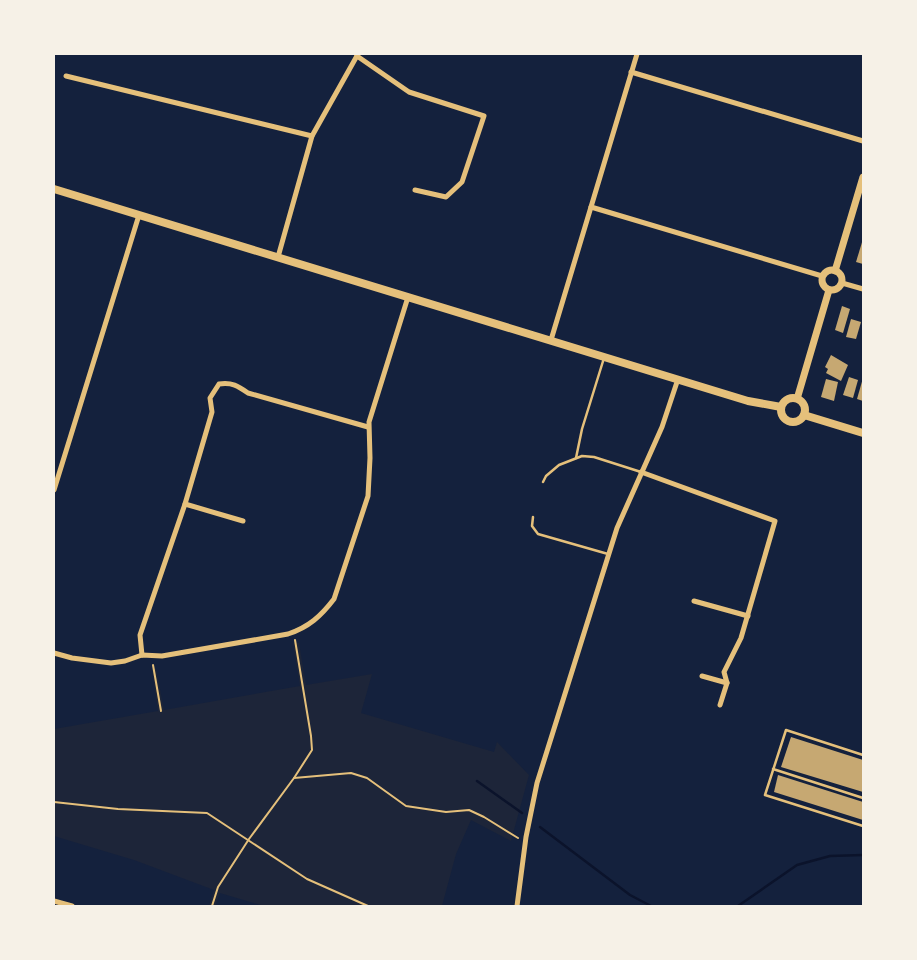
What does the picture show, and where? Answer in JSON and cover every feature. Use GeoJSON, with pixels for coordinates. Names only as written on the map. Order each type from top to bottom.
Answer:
{"type":"FeatureCollection","features":[{"type":"Feature","properties":{"kind":"main road"},"geometry":{"type":"LineString","coordinates":[[54,189],[748,401],[781,407]]}},
{"type":"Feature","properties":{"kind":"main road"},"geometry":{"type":"LineString","coordinates":[[789,399],[797,399],[804,404],[804,415],[799,421],[791,422],[782,415],[781,407],[789,399]]}},
{"type":"Feature","properties":{"kind":"main road"},"geometry":{"type":"LineString","coordinates":[[804,415],[863,434]]}},
{"type":"Feature","properties":{"kind":"street"},"geometry":{"type":"LineString","coordinates":[[551,340],[637,54]]}},
{"type":"Feature","properties":{"kind":"street"},"geometry":{"type":"LineString","coordinates":[[278,257],[312,136],[358,55],[409,92],[484,116],[462,182],[446,197],[415,190]]}},
{"type":"Feature","properties":{"kind":"street"},"geometry":{"type":"LineString","coordinates":[[631,72],[863,141]]}},
{"type":"Feature","properties":{"kind":"street"},"geometry":{"type":"LineString","coordinates":[[66,76],[312,136]]}},
{"type":"Feature","properties":{"kind":"street"},"geometry":{"type":"LineString","coordinates":[[835,271],[863,177]]}},
{"type":"Feature","properties":{"kind":"street"},"geometry":{"type":"LineString","coordinates":[[591,207],[822,276]]}},
{"type":"Feature","properties":{"kind":"street"},"geometry":{"type":"LineString","coordinates":[[54,490],[139,215]]}},
{"type":"Feature","properties":{"kind":"street"},"geometry":{"type":"LineString","coordinates":[[827,271],[835,271],[840,275],[842,283],[837,289],[829,290],[822,285],[822,276],[827,271]]}},
{"type":"Feature","properties":{"kind":"street"},"geometry":{"type":"LineString","coordinates":[[842,283],[863,289]]}},
{"type":"Feature","properties":{"kind":"street"},"geometry":{"type":"LineString","coordinates":[[797,399],[829,290]]}},
{"type":"Feature","properties":{"kind":"street"},"geometry":{"type":"LineString","coordinates":[[54,652],[72,658],[111,663],[125,662],[142,655],[162,656],[288,634],[304,628],[324,612],[334,598],[368,496],[370,458],[368,427],[408,297]]}},
{"type":"Feature","properties":{"kind":"street"},"geometry":{"type":"LineString","coordinates":[[516,906],[533,797],[617,528],[662,426],[678,379]]}},
{"type":"Feature","properties":{"kind":"street"},"geometry":{"type":"LineString","coordinates":[[142,655],[140,635],[185,504],[212,412],[210,398],[219,384],[238,385],[248,393],[368,427]]}},
{"type":"Feature","properties":{"kind":"street"},"geometry":{"type":"LineString","coordinates":[[641,472],[775,521],[741,638],[724,672],[727,683],[720,704]]}},
{"type":"Feature","properties":{"kind":"street"},"geometry":{"type":"LineString","coordinates":[[185,504],[243,521]]}},
{"type":"Feature","properties":{"kind":"street"},"geometry":{"type":"LineString","coordinates":[[694,600],[748,616]]}},
{"type":"Feature","properties":{"kind":"street"},"geometry":{"type":"LineString","coordinates":[[702,676],[727,683]]}},
{"type":"Feature","properties":{"kind":"street"},"geometry":{"type":"LineString","coordinates":[[54,901],[72,906]]}},
{"type":"Feature","properties":{"kind":"lane"},"geometry":{"type":"LineString","coordinates":[[576,458],[582,429],[604,357]]}},
{"type":"Feature","properties":{"kind":"lane"},"geometry":{"type":"LineString","coordinates":[[543,482],[552,470],[582,456],[594,457],[641,472]]}},
{"type":"Feature","properties":{"kind":"lane"},"geometry":{"type":"LineString","coordinates":[[533,518],[532,526],[538,534],[610,555]]}},
{"type":"Feature","properties":{"kind":"lane"},"geometry":{"type":"LineString","coordinates":[[863,755],[786,730],[764,795],[863,826]]}},
{"type":"Feature","properties":{"kind":"lane"},"geometry":{"type":"LineString","coordinates":[[773,769],[863,798]]}},
{"type":"Feature","properties":{"kind":"path"},"geometry":{"type":"LineString","coordinates":[[212,906],[218,887],[248,839],[294,778],[312,750],[312,736],[296,640]]}},
{"type":"Feature","properties":{"kind":"path"},"geometry":{"type":"LineString","coordinates":[[153,665],[161,711]]}},
{"type":"Feature","properties":{"kind":"path"},"geometry":{"type":"LineString","coordinates":[[294,778],[351,773],[367,778],[406,806],[446,812],[469,810],[484,816],[520,839]]}},
{"type":"Feature","properties":{"kind":"path"},"geometry":{"type":"LineString","coordinates":[[54,802],[118,809],[207,813],[307,879],[368,906]]}},
{"type":"Feature","properties":{"kind":"shaded area"},"geometry":{"type":"Polygon","coordinates":[[[293,643],[299,643],[306,685],[372,674],[361,713],[494,752],[497,742],[529,775],[511,841],[471,820],[456,854],[442,906],[264,906],[220,893],[215,906],[209,906],[214,890],[134,860],[54,836],[54,729],[158,711],[152,669],[156,669],[164,710],[300,686],[293,643]]]}},
{"type":"Feature","properties":{"kind":"building"},"geometry":{"type":"Polygon","coordinates":[[[863,239],[863,264],[856,262],[863,239]]]}},
{"type":"Feature","properties":{"kind":"building"},"geometry":{"type":"Polygon","coordinates":[[[842,306],[850,309],[843,333],[835,330],[842,306]]]}},
{"type":"Feature","properties":{"kind":"building"},"geometry":{"type":"Polygon","coordinates":[[[851,319],[861,322],[856,339],[846,337],[851,319]]]}},
{"type":"Feature","properties":{"kind":"building"},"geometry":{"type":"Polygon","coordinates":[[[831,355],[848,365],[841,381],[826,373],[828,369],[825,367],[831,355]]]}},
{"type":"Feature","properties":{"kind":"building"},"geometry":{"type":"Polygon","coordinates":[[[849,377],[858,380],[853,398],[843,395],[849,377]]]}},
{"type":"Feature","properties":{"kind":"building"},"geometry":{"type":"Polygon","coordinates":[[[863,378],[863,401],[857,399],[863,378]]]}},
{"type":"Feature","properties":{"kind":"building"},"geometry":{"type":"Polygon","coordinates":[[[826,379],[838,382],[834,401],[821,397],[826,379]]]}},
{"type":"Feature","properties":{"kind":"building"},"geometry":{"type":"Polygon","coordinates":[[[791,737],[863,760],[863,792],[781,767],[791,737]]]}},
{"type":"Feature","properties":{"kind":"building"},"geometry":{"type":"Polygon","coordinates":[[[778,775],[863,802],[863,820],[774,792],[778,775]]]}},
{"type":"Feature","properties":{"kind":"waterway"},"geometry":{"type":"LineString","coordinates":[[477,781],[522,813]]}},
{"type":"Feature","properties":{"kind":"waterway"},"geometry":{"type":"LineString","coordinates":[[540,827],[630,895],[651,906]]}},
{"type":"Feature","properties":{"kind":"waterway"},"geometry":{"type":"LineString","coordinates":[[738,906],[797,865],[830,856],[863,855]]}}]}
